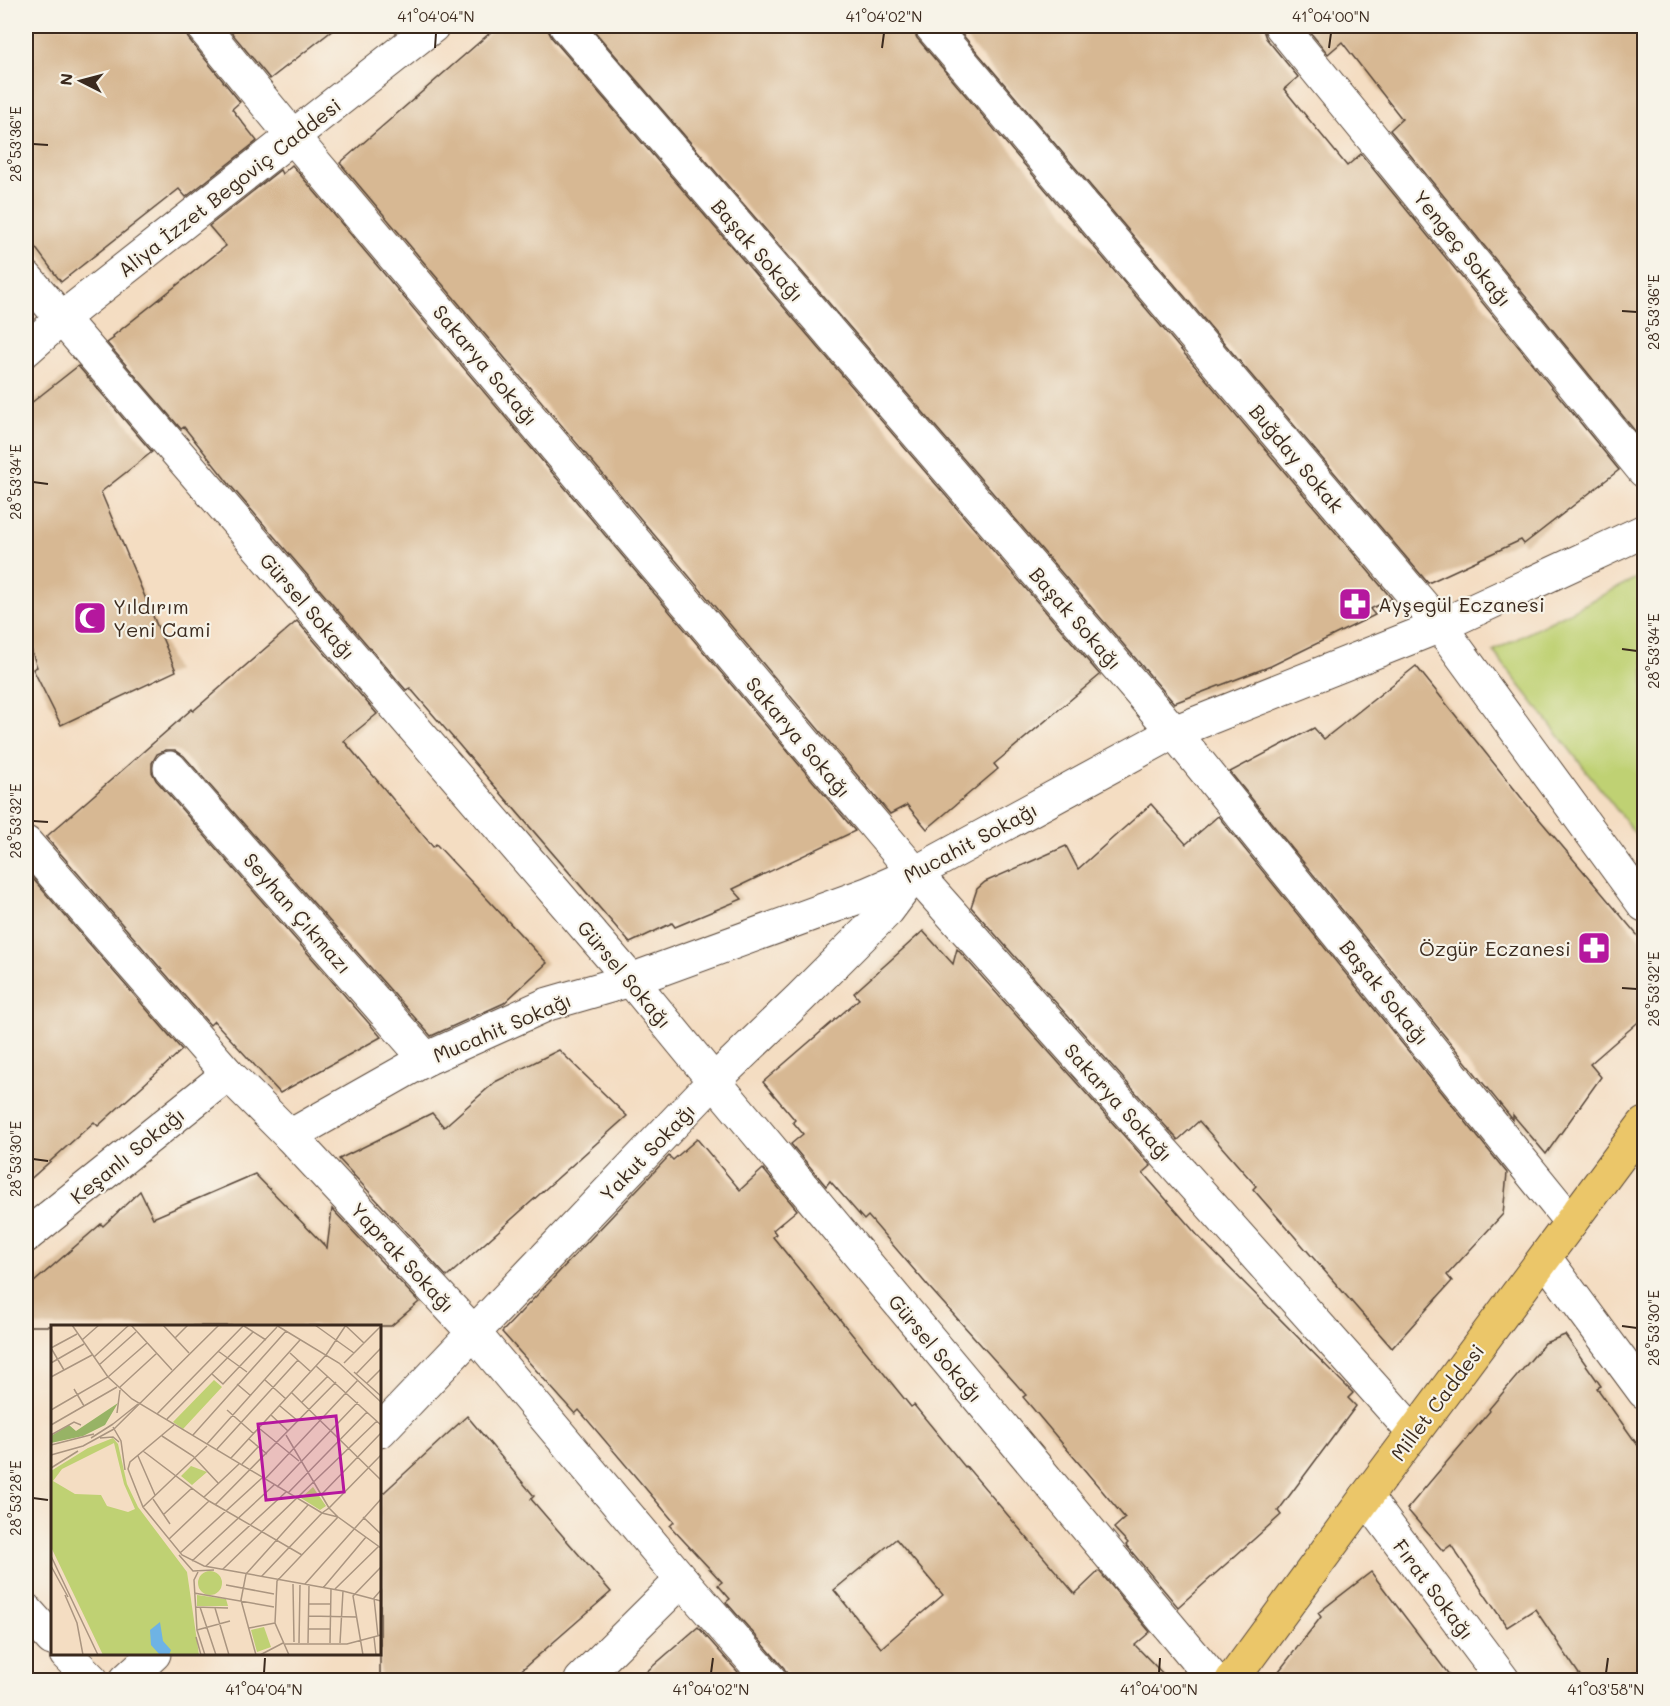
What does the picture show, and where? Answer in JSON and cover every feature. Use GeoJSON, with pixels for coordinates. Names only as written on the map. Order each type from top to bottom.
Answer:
{"type":"FeatureCollection","features":[{"type":"Feature","properties":{"kind":"main road","name":"Millet Caddesi"},"geometry":{"type":"LineString","coordinates":[[1232,1680],[1644,1124]]}},
{"type":"Feature","properties":{"kind":"street","name":"Sakarya Sokağı"},"geometry":{"type":"LineString","coordinates":[[202,26],[915,873],[1414,1433]]}},
{"type":"Feature","properties":{"kind":"street","name":"Aliya İzzet Begoviç Caddesi"},"geometry":{"type":"LineString","coordinates":[[26,350],[61,319],[433,26]]}},
{"type":"Feature","properties":{"kind":"street","name":"Başak Sokağı"},"geometry":{"type":"LineString","coordinates":[[566,26],[1174,732],[1571,1222]]}},
{"type":"Feature","properties":{"kind":"street","name":"Buğday Sokak"},"geometry":{"type":"LineString","coordinates":[[931,26],[1440,626],[1644,904]]}},
{"type":"Feature","properties":{"kind":"street","name":"Yengeç Sokağı"},"geometry":{"type":"LineString","coordinates":[[1281,26],[1644,471]]}},
{"type":"Feature","properties":{"kind":"street","name":"Gürsel Sokağı"},"geometry":{"type":"LineString","coordinates":[[26,277],[631,980],[1214,1680]]}},
{"type":"Feature","properties":{"kind":"street","name":"Mucahit Sokağı"},"geometry":{"type":"LineString","coordinates":[[290,1136],[426,1059],[548,1004],[631,980],[867,894],[915,873],[1174,732],[1440,626],[1644,531]]}},
{"type":"Feature","properties":{"kind":"street","name":"Seyhan Çıkmazı"},"geometry":{"type":"LineString","coordinates":[[170,768],[426,1059]]}},
{"type":"Feature","properties":{"kind":"street","name":"Yaprak Sokağı"},"geometry":{"type":"LineString","coordinates":[[26,843],[228,1074],[290,1136],[474,1333],[682,1580],[770,1680]]}},
{"type":"Feature","properties":{"kind":"street","name":"Yakut Sokağı"},"geometry":{"type":"LineString","coordinates":[[381,1430],[714,1082],[888,910],[915,873]]}},
{"type":"Feature","properties":{"kind":"street","name":"Keşanlı Sokağı"},"geometry":{"type":"LineString","coordinates":[[26,1236],[228,1074]]}},
{"type":"Feature","properties":{"kind":"street"},"geometry":{"type":"LineString","coordinates":[[1545,1258],[1644,1392]]}},
{"type":"Feature","properties":{"kind":"street","name":"Fırat Sokağı"},"geometry":{"type":"LineString","coordinates":[[1366,1497],[1503,1680]]}},
{"type":"Feature","properties":{"kind":"street"},"geometry":{"type":"LineString","coordinates":[[581,1680],[682,1580]]}},
{"type":"Feature","properties":{"kind":"street"},"geometry":{"type":"LineString","coordinates":[[26,1610],[51,1638]]}},
{"type":"Feature","properties":{"kind":"street"},"geometry":{"type":"LineString","coordinates":[[68,1655],[92,1680]]}},
{"type":"Feature","properties":{"kind":"street"},"geometry":{"type":"LineString","coordinates":[[126,1680],[152,1655]]}},
{"type":"Feature","properties":{"kind":"green space"},"geometry":{"type":"Polygon","coordinates":[[[1644,574],[1644,845],[1493,651],[1644,574]]]}},
{"type":"Feature","properties":{"kind":"building"},"geometry":{"type":"Polygon","coordinates":[[[26,26],[184,26],[188,38],[240,102],[232,109],[257,141],[186,197],[179,189],[61,282],[26,235],[26,26]]]}},
{"type":"Feature","properties":{"kind":"building"},"geometry":{"type":"Polygon","coordinates":[[[226,26],[338,26],[270,79],[226,26]]]}},
{"type":"Feature","properties":{"kind":"building"},"geometry":{"type":"Polygon","coordinates":[[[498,26],[548,26],[552,38],[1100,675],[994,764],[998,769],[927,829],[907,805],[890,814],[340,163],[498,26]]]}},
{"type":"Feature","properties":{"kind":"building"},"geometry":{"type":"Polygon","coordinates":[[[590,26],[913,26],[917,38],[1392,599],[1370,609],[1375,615],[1271,666],[1174,703],[590,26]]]}},
{"type":"Feature","properties":{"kind":"building"},"geometry":{"type":"Polygon","coordinates":[[[955,26],[1263,26],[1266,38],[1298,77],[1284,89],[1347,166],[1361,154],[1619,470],[1524,544],[1521,540],[1428,583],[955,26]]]}},
{"type":"Feature","properties":{"kind":"building"},"geometry":{"type":"Polygon","coordinates":[[[1305,26],[1644,26],[1644,442],[1390,130],[1402,119],[1342,42],[1328,54],[1305,26]]]}},
{"type":"Feature","properties":{"kind":"building"},"geometry":{"type":"Polygon","coordinates":[[[292,165],[855,831],[733,889],[742,899],[675,927],[672,923],[630,943],[410,688],[406,690],[230,485],[184,427],[181,429],[107,343],[226,246],[209,226],[280,170],[282,174],[292,165]]]}},
{"type":"Feature","properties":{"kind":"building"},"geometry":{"type":"Polygon","coordinates":[[[78,366],[152,452],[101,492],[176,671],[61,725],[33,669],[37,667],[26,634],[26,407],[78,366]]]}},
{"type":"Feature","properties":{"kind":"building"},"geometry":{"type":"Polygon","coordinates":[[[297,621],[377,714],[344,741],[433,847],[436,844],[547,963],[504,1003],[431,1036],[184,756],[175,750],[166,750],[157,754],[152,763],[152,772],[156,780],[381,1037],[280,1093],[214,1021],[210,1025],[46,837],[297,621]]]}},
{"type":"Feature","properties":{"kind":"building"},"geometry":{"type":"Polygon","coordinates":[[[1416,666],[1524,801],[1644,943],[1644,1017],[1590,1064],[1601,1077],[1546,1154],[1513,1115],[1513,1120],[1230,772],[1314,728],[1324,739],[1416,666]]]}},
{"type":"Feature","properties":{"kind":"building"},"geometry":{"type":"Polygon","coordinates":[[[1151,804],[1186,844],[1218,816],[1507,1173],[1503,1214],[1447,1275],[1452,1281],[1392,1348],[1253,1189],[1256,1186],[1199,1121],[1178,1140],[971,907],[977,889],[985,882],[1066,846],[1078,869],[1151,804]]]}},
{"type":"Feature","properties":{"kind":"building"},"geometry":{"type":"Polygon","coordinates":[[[26,871],[182,1050],[98,1126],[94,1122],[26,1183],[26,871]]]}},
{"type":"Feature","properties":{"kind":"building"},"geometry":{"type":"Polygon","coordinates":[[[923,931],[953,964],[957,949],[1151,1166],[1143,1173],[1199,1237],[1353,1393],[1348,1398],[1356,1406],[1278,1511],[1281,1515],[1178,1607],[1114,1528],[1125,1518],[1023,1397],[1026,1395],[868,1216],[864,1220],[830,1181],[826,1186],[791,1144],[803,1134],[793,1122],[795,1120],[763,1082],[859,999],[854,993],[923,931]]]}},
{"type":"Feature","properties":{"kind":"building"},"geometry":{"type":"Polygon","coordinates":[[[559,1050],[627,1116],[447,1277],[339,1159],[432,1113],[444,1127],[495,1082],[559,1050]]]}},
{"type":"Feature","properties":{"kind":"building"},"geometry":{"type":"Polygon","coordinates":[[[697,1139],[740,1190],[763,1169],[797,1210],[773,1230],[776,1234],[773,1237],[911,1407],[914,1405],[1075,1594],[1099,1571],[1150,1632],[1135,1645],[1169,1680],[788,1680],[784,1668],[726,1602],[730,1599],[718,1585],[722,1582],[670,1526],[674,1522],[579,1410],[575,1414],[502,1332],[669,1156],[673,1160],[697,1139]],[[896,1539],[834,1590],[881,1648],[943,1595],[896,1539]]]}},
{"type":"Feature","properties":{"kind":"building"},"geometry":{"type":"Polygon","coordinates":[[[255,1174],[327,1248],[332,1209],[419,1302],[391,1326],[26,1326],[26,1289],[101,1224],[103,1226],[140,1191],[153,1218],[255,1174]]]}},
{"type":"Feature","properties":{"kind":"building"},"geometry":{"type":"Polygon","coordinates":[[[1565,1335],[1601,1386],[1597,1388],[1644,1454],[1644,1680],[1583,1680],[1535,1609],[1507,1627],[1451,1545],[1443,1551],[1407,1509],[1545,1343],[1565,1335]]]}},
{"type":"Feature","properties":{"kind":"building"},"geometry":{"type":"Polygon","coordinates":[[[467,1416],[534,1496],[531,1499],[611,1592],[510,1680],[380,1680],[381,1495],[467,1416]]]}},
{"type":"Feature","properties":{"kind":"building"},"geometry":{"type":"Polygon","coordinates":[[[1371,1572],[1453,1680],[1272,1680],[1321,1617],[1318,1613],[1371,1572]]]}},
{"type":"Feature","properties":{"kind":"building"},"geometry":{"type":"Polygon","coordinates":[[[698,1627],[745,1680],[637,1680],[698,1627]]]}},
{"type":"Feature","properties":{"kind":"place","name":"Ayşegül Eczanesi"},"geometry":{"type":"Point","coordinates":[1355,604]}},
{"type":"Feature","properties":{"kind":"place","name":"Yıldırım Yeni Cami"},"geometry":{"type":"Point","coordinates":[90,618]}},
{"type":"Feature","properties":{"kind":"place","name":"Özgür Eczanesi"},"geometry":{"type":"Point","coordinates":[1594,948]}}]}
